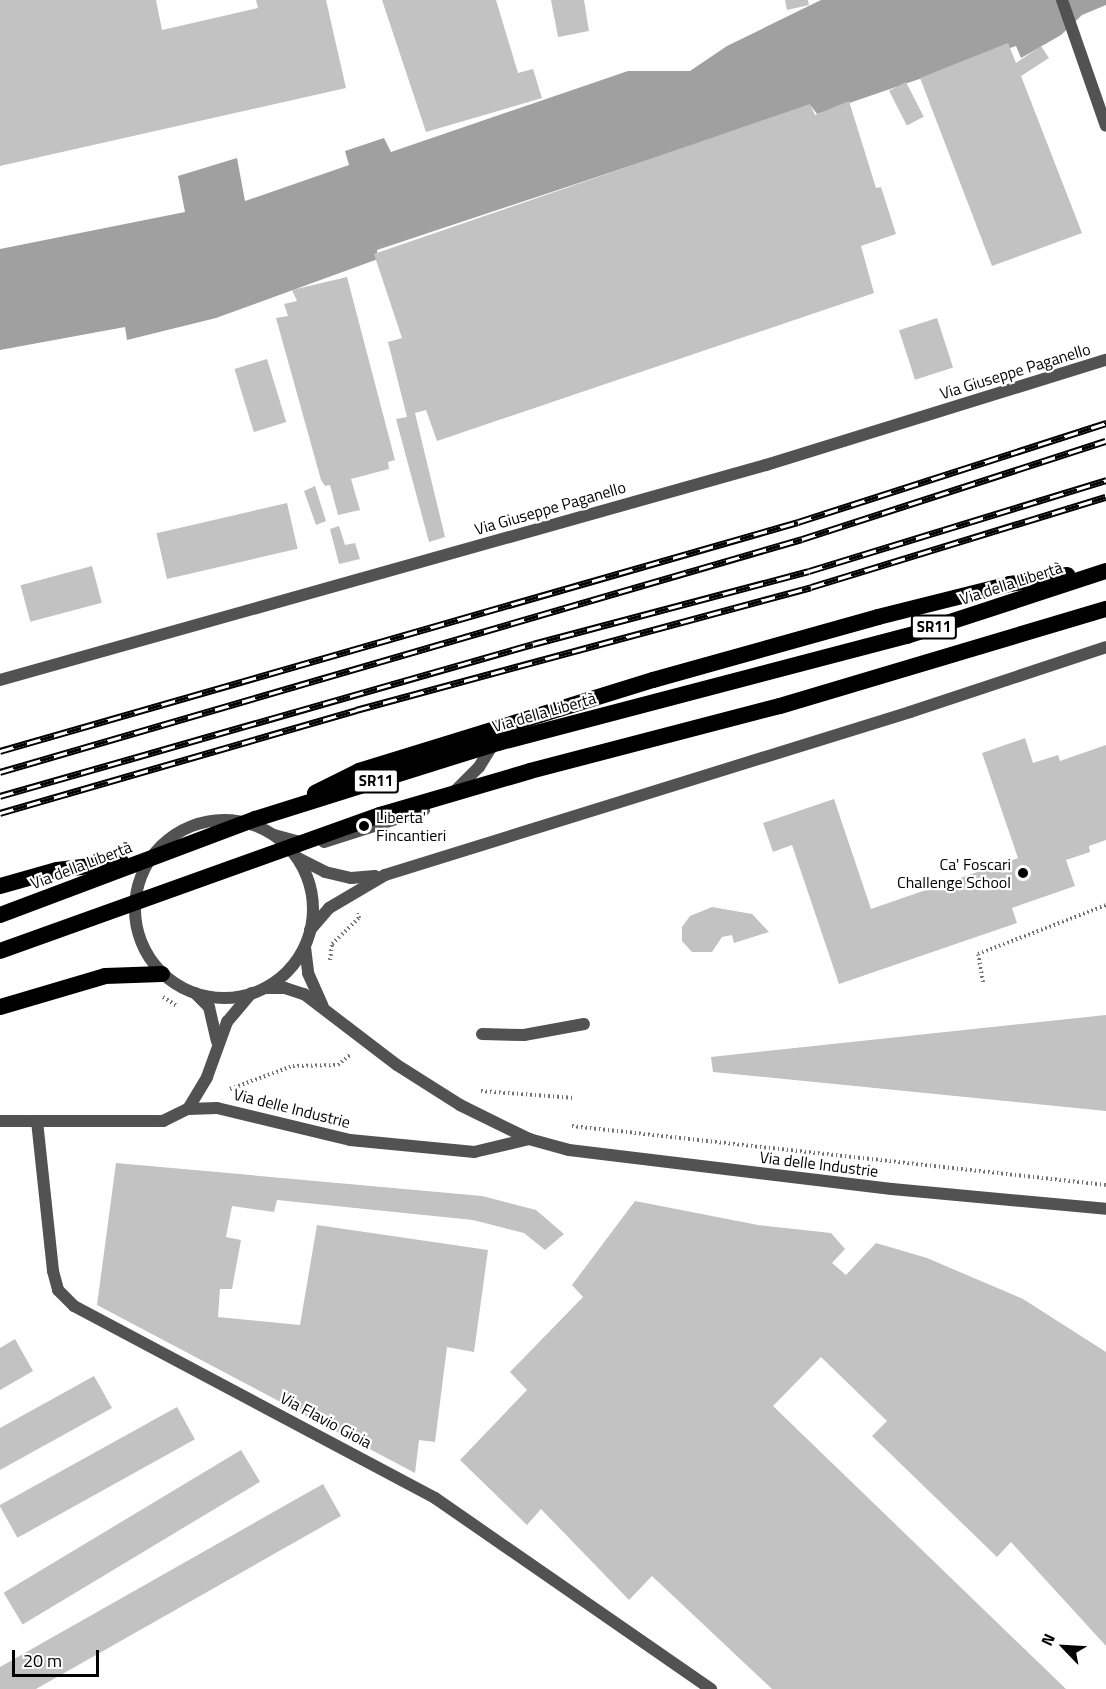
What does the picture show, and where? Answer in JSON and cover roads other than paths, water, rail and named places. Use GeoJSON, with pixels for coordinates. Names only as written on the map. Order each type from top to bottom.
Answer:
{"type":"FeatureCollection","features":[{"type":"Feature","properties":{"kind":"highway","name":"Via della Libertà"},"geometry":{"type":"LineString","coordinates":[[0,915],[277,812],[498,743],[907,636],[1106,569]]}},
{"type":"Feature","properties":{"kind":"highway"},"geometry":{"type":"LineString","coordinates":[[252,824],[359,771],[505,724],[878,617],[1010,584],[1106,569]]}},
{"type":"Feature","properties":{"kind":"highway","name":"SR11"},"geometry":{"type":"LineString","coordinates":[[0,951],[380,814],[530,771],[780,706],[1106,609]]}},
{"type":"Feature","properties":{"kind":"highway"},"geometry":{"type":"LineString","coordinates":[[0,886],[57,870],[143,858],[159,848]]}},
{"type":"Feature","properties":{"kind":"highway"},"geometry":{"type":"LineString","coordinates":[[0,1006],[105,976],[162,974]]}},
{"type":"Feature","properties":{"kind":"street"},"geometry":{"type":"LineString","coordinates":[[1062,0],[1106,126]]}},
{"type":"Feature","properties":{"kind":"street","name":"Via Giuseppe Paganello"},"geometry":{"type":"LineString","coordinates":[[0,680],[766,465],[1106,360]]}},
{"type":"Feature","properties":{"kind":"street"},"geometry":{"type":"LineString","coordinates":[[310,930],[328,908],[386,875],[910,712],[1106,647]]}},
{"type":"Feature","properties":{"kind":"street"},"geometry":{"type":"LineString","coordinates":[[297,858],[312,892],[310,930],[304,947],[284,976],[265,988],[251,993],[210,998],[195,993],[162,974],[146,952],[139,934],[135,897],[143,871],[159,848],[178,832],[202,822],[227,819],[252,824],[296,842],[320,843],[429,808],[451,796],[479,767],[505,724]]}},
{"type":"Feature","properties":{"kind":"street"},"geometry":{"type":"LineString","coordinates":[[274,834],[297,858],[325,872],[351,878],[386,875]]}},
{"type":"Feature","properties":{"kind":"street","name":"Via delle Industrie"},"geometry":{"type":"LineString","coordinates":[[304,947],[311,982],[326,1009]]}},
{"type":"Feature","properties":{"kind":"street","name":"Via delle Industrie"},"geometry":{"type":"LineString","coordinates":[[265,988],[285,988],[304,994],[366,1042],[460,1105],[529,1139],[569,1150],[892,1190],[1106,1209]]}},
{"type":"Feature","properties":{"kind":"street"},"geometry":{"type":"LineString","coordinates":[[195,993],[209,1007],[218,1042]]}},
{"type":"Feature","properties":{"kind":"street"},"geometry":{"type":"LineString","coordinates":[[188,1109],[207,1077],[218,1042],[236,1007],[251,993]]}},
{"type":"Feature","properties":{"kind":"street"},"geometry":{"type":"LineString","coordinates":[[482,1035],[525,1035],[584,1024]]}},
{"type":"Feature","properties":{"kind":"street","name":"Via delle Industrie"},"geometry":{"type":"LineString","coordinates":[[0,1121],[163,1121],[188,1109],[217,1108],[249,1113],[350,1140],[474,1152],[529,1139]]}},
{"type":"Feature","properties":{"kind":"street","name":"Via Flavio Gioia"},"geometry":{"type":"LineString","coordinates":[[37,1121],[53,1271],[58,1290],[74,1306],[435,1498],[711,1689]]}},
{"type":"Feature","properties":{"kind":"railway"},"geometry":{"type":"LineString","coordinates":[[0,751],[798,522],[1106,423]]}},
{"type":"Feature","properties":{"kind":"railway"},"geometry":{"type":"LineString","coordinates":[[0,772],[802,539],[1106,441]]}},
{"type":"Feature","properties":{"kind":"railway"},"geometry":{"type":"LineString","coordinates":[[0,796],[533,644],[809,571],[1106,480]]}},
{"type":"Feature","properties":{"kind":"railway"},"geometry":{"type":"LineString","coordinates":[[0,813],[356,710],[811,587],[1106,497]]}},
{"type":"Feature","properties":{"kind":"place","name":"Liberta' Fincantieri"},"geometry":{"type":"Point","coordinates":[364,826]}},
{"type":"Feature","properties":{"kind":"place","name":"Ca' Foscari Challenge School"},"geometry":{"type":"Point","coordinates":[1023,873]}}]}
